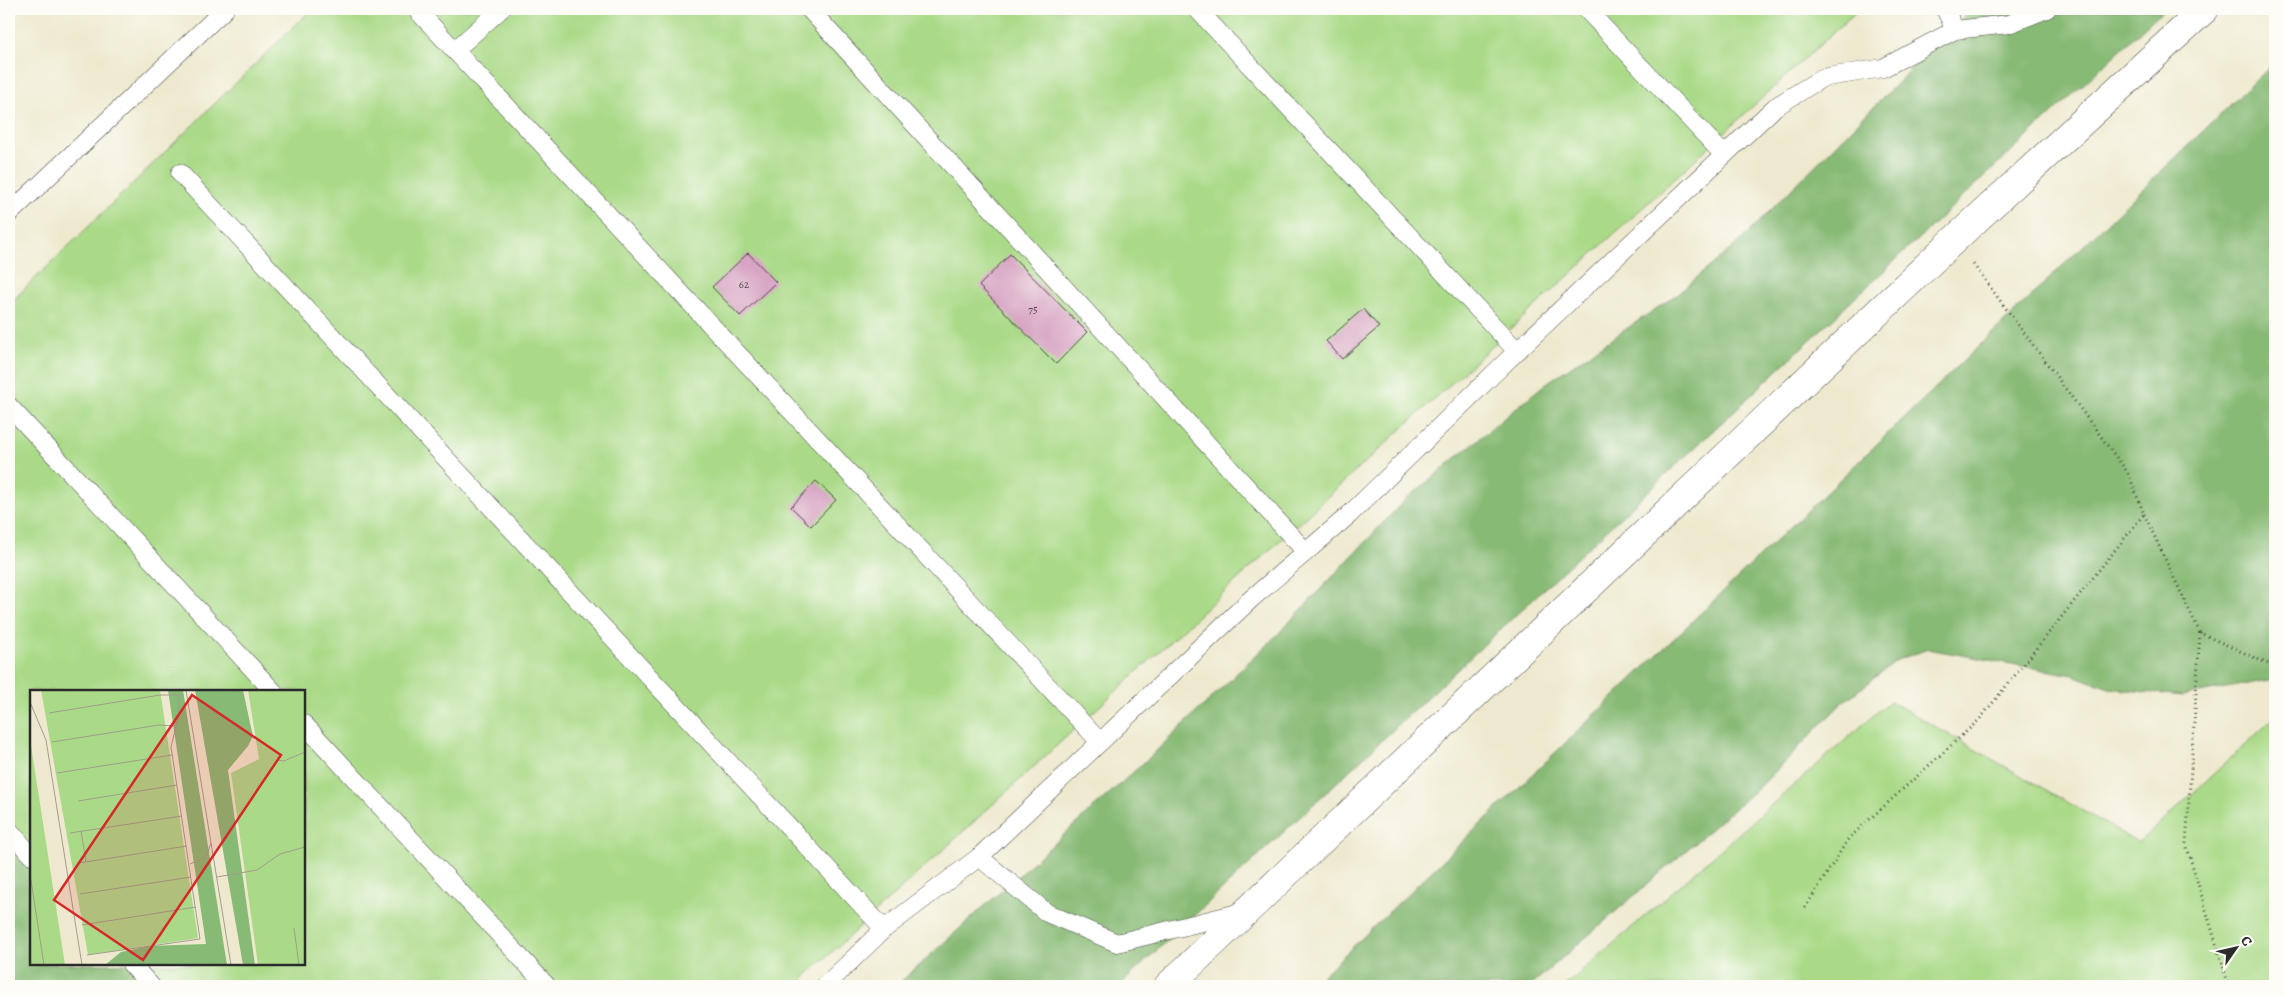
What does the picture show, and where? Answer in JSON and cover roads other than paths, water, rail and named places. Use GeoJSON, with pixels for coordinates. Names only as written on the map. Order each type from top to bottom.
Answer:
{"type":"FeatureCollection","features":[{"type":"Feature","properties":{"kind":"street"},"geometry":{"type":"LineString","coordinates":[[1168,986],[1955,239],[2205,9]]}},
{"type":"Feature","properties":{"kind":"lane"},"geometry":{"type":"LineString","coordinates":[[9,214],[225,9]]}},
{"type":"Feature","properties":{"kind":"lane"},"geometry":{"type":"LineString","coordinates":[[416,9],[1100,742]]}},
{"type":"Feature","properties":{"kind":"lane"},"geometry":{"type":"LineString","coordinates":[[455,50],[501,9]]}},
{"type":"Feature","properties":{"kind":"lane"},"geometry":{"type":"LineString","coordinates":[[809,9],[1306,552]]}},
{"type":"Feature","properties":{"kind":"lane"},"geometry":{"type":"LineString","coordinates":[[1197,9],[1517,351]]}},
{"type":"Feature","properties":{"kind":"lane"},"geometry":{"type":"LineString","coordinates":[[1586,9],[1724,155]]}},
{"type":"Feature","properties":{"kind":"lane"},"geometry":{"type":"LineString","coordinates":[[1945,9],[1955,30]]}},
{"type":"Feature","properties":{"kind":"lane"},"geometry":{"type":"LineString","coordinates":[[825,986],[884,929],[979,857],[1251,599],[1349,515],[1517,351],[1775,107],[1822,78],[1883,68],[1955,30],[2009,24],[2047,9]]}},
{"type":"Feature","properties":{"kind":"lane"},"geometry":{"type":"LineString","coordinates":[[180,173],[884,929]]}},
{"type":"Feature","properties":{"kind":"lane"},"geometry":{"type":"LineString","coordinates":[[9,406],[272,690]]}},
{"type":"Feature","properties":{"kind":"lane"},"geometry":{"type":"LineString","coordinates":[[305,725],[547,986]]}},
{"type":"Feature","properties":{"kind":"lane"},"geometry":{"type":"LineString","coordinates":[[9,830],[30,854]]}},
{"type":"Feature","properties":{"kind":"lane"},"geometry":{"type":"LineString","coordinates":[[979,857],[1048,913],[1117,943],[1246,911]]}},
{"type":"Feature","properties":{"kind":"lane"},"geometry":{"type":"LineString","coordinates":[[132,965],[151,986]]}}]}
